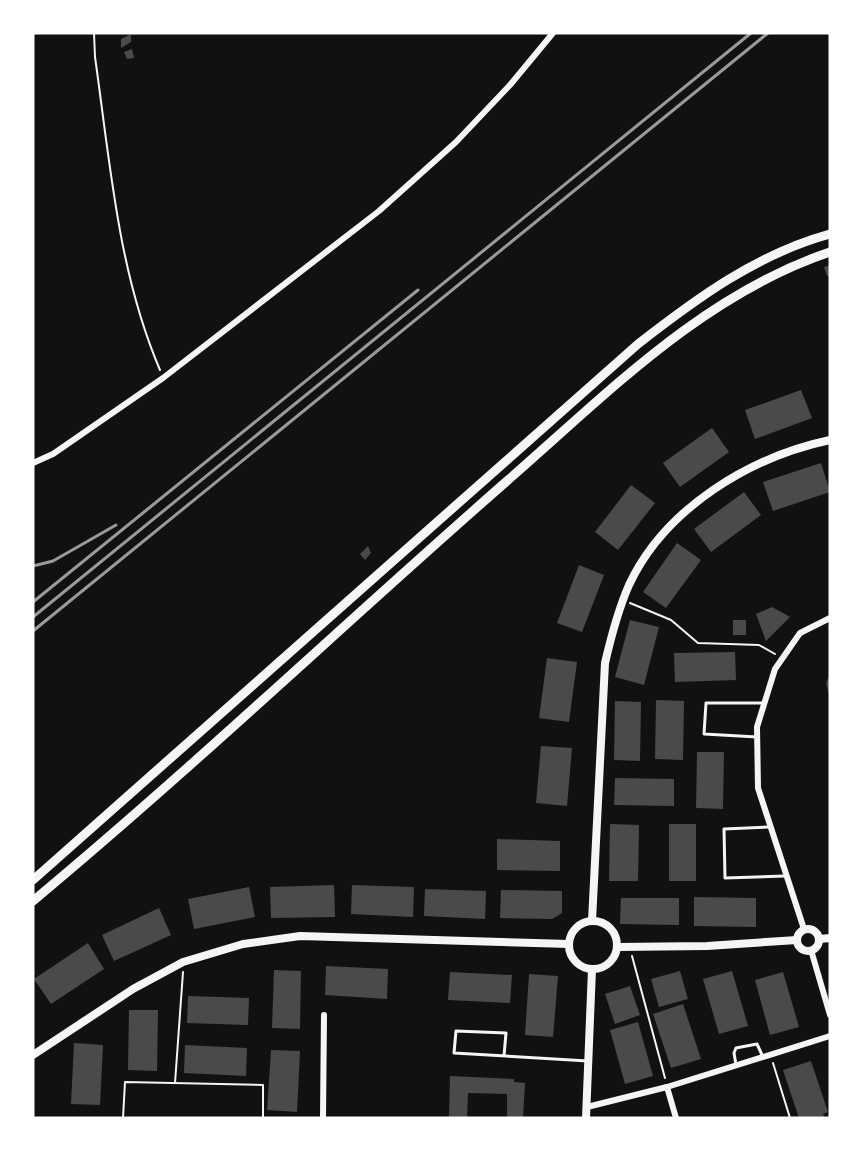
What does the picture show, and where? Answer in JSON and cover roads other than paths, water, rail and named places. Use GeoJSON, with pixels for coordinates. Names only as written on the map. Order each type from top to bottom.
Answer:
{"type":"FeatureCollection","features":[{"type":"Feature","properties":{"kind":"main road"},"geometry":{"type":"LineString","coordinates":[[33,880],[638,344],[690,303],[743,270],[773,254],[830,234]]}},
{"type":"Feature","properties":{"kind":"main road"},"geometry":{"type":"LineString","coordinates":[[33,902],[164,789],[444,536],[663,345],[703,315],[751,286],[791,265],[830,252]]}},
{"type":"Feature","properties":{"kind":"street"},"geometry":{"type":"LineString","coordinates":[[33,463],[53,454],[163,378],[379,211],[456,142],[510,85],[553,33]]}},
{"type":"Feature","properties":{"kind":"street"},"geometry":{"type":"LineString","coordinates":[[592,921],[605,663],[614,624],[630,584],[655,543],[705,496],[746,469],[793,448],[830,440]]}},
{"type":"Feature","properties":{"kind":"street"},"geometry":{"type":"LineString","coordinates":[[804,929],[758,788],[757,727],[775,669],[800,633],[830,618]]}},
{"type":"Feature","properties":{"kind":"street"},"geometry":{"type":"LineString","coordinates":[[592,921],[600,921],[613,931],[617,947],[615,954],[606,965],[592,969],[578,963],[570,951],[569,944],[574,931],[585,922],[592,921]]}},
{"type":"Feature","properties":{"kind":"street"},"geometry":{"type":"LineString","coordinates":[[796,940],[801,949],[811,950],[816,947],[819,939],[814,930],[804,929]]}},
{"type":"Feature","properties":{"kind":"street"},"geometry":{"type":"LineString","coordinates":[[796,940],[804,929]]}},
{"type":"Feature","properties":{"kind":"street"},"geometry":{"type":"LineString","coordinates":[[33,1055],[133,989],[183,962],[243,944],[300,936],[569,944]]}},
{"type":"Feature","properties":{"kind":"street"},"geometry":{"type":"LineString","coordinates":[[819,939],[830,938]]}},
{"type":"Feature","properties":{"kind":"street"},"geometry":{"type":"LineString","coordinates":[[617,947],[796,940]]}},
{"type":"Feature","properties":{"kind":"street"},"geometry":{"type":"LineString","coordinates":[[811,950],[830,1015]]}},
{"type":"Feature","properties":{"kind":"street"},"geometry":{"type":"LineString","coordinates":[[586,1118],[592,969]]}},
{"type":"Feature","properties":{"kind":"street"},"geometry":{"type":"LineString","coordinates":[[322,1118],[324,1015]]}},
{"type":"Feature","properties":{"kind":"street"},"geometry":{"type":"LineString","coordinates":[[587,1107],[763,1059],[830,1036]]}},
{"type":"Feature","properties":{"kind":"street"},"geometry":{"type":"LineString","coordinates":[[667,1087],[676,1118]]}},
{"type":"Feature","properties":{"kind":"lane"},"geometry":{"type":"LineString","coordinates":[[757,738],[704,734],[706,703],[764,704]]}},
{"type":"Feature","properties":{"kind":"lane"},"geometry":{"type":"LineString","coordinates":[[770,827],[724,829],[725,878],[785,876]]}},
{"type":"Feature","properties":{"kind":"lane"},"geometry":{"type":"LineString","coordinates":[[504,1056],[506,1033],[456,1031],[454,1053],[504,1056],[588,1061]]}},
{"type":"Feature","properties":{"kind":"lane"},"geometry":{"type":"LineString","coordinates":[[737,1066],[734,1053],[736,1048],[757,1044],[763,1059]]}},
{"type":"Feature","properties":{"kind":"railway"},"geometry":{"type":"LineString","coordinates":[[33,617],[751,33]]}},
{"type":"Feature","properties":{"kind":"railway"},"geometry":{"type":"LineString","coordinates":[[33,631],[768,33]]}},
{"type":"Feature","properties":{"kind":"railway"},"geometry":{"type":"LineString","coordinates":[[33,602],[418,290]]}},
{"type":"Feature","properties":{"kind":"railway"},"geometry":{"type":"LineString","coordinates":[[33,566],[53,561],[116,525]]}}]}
